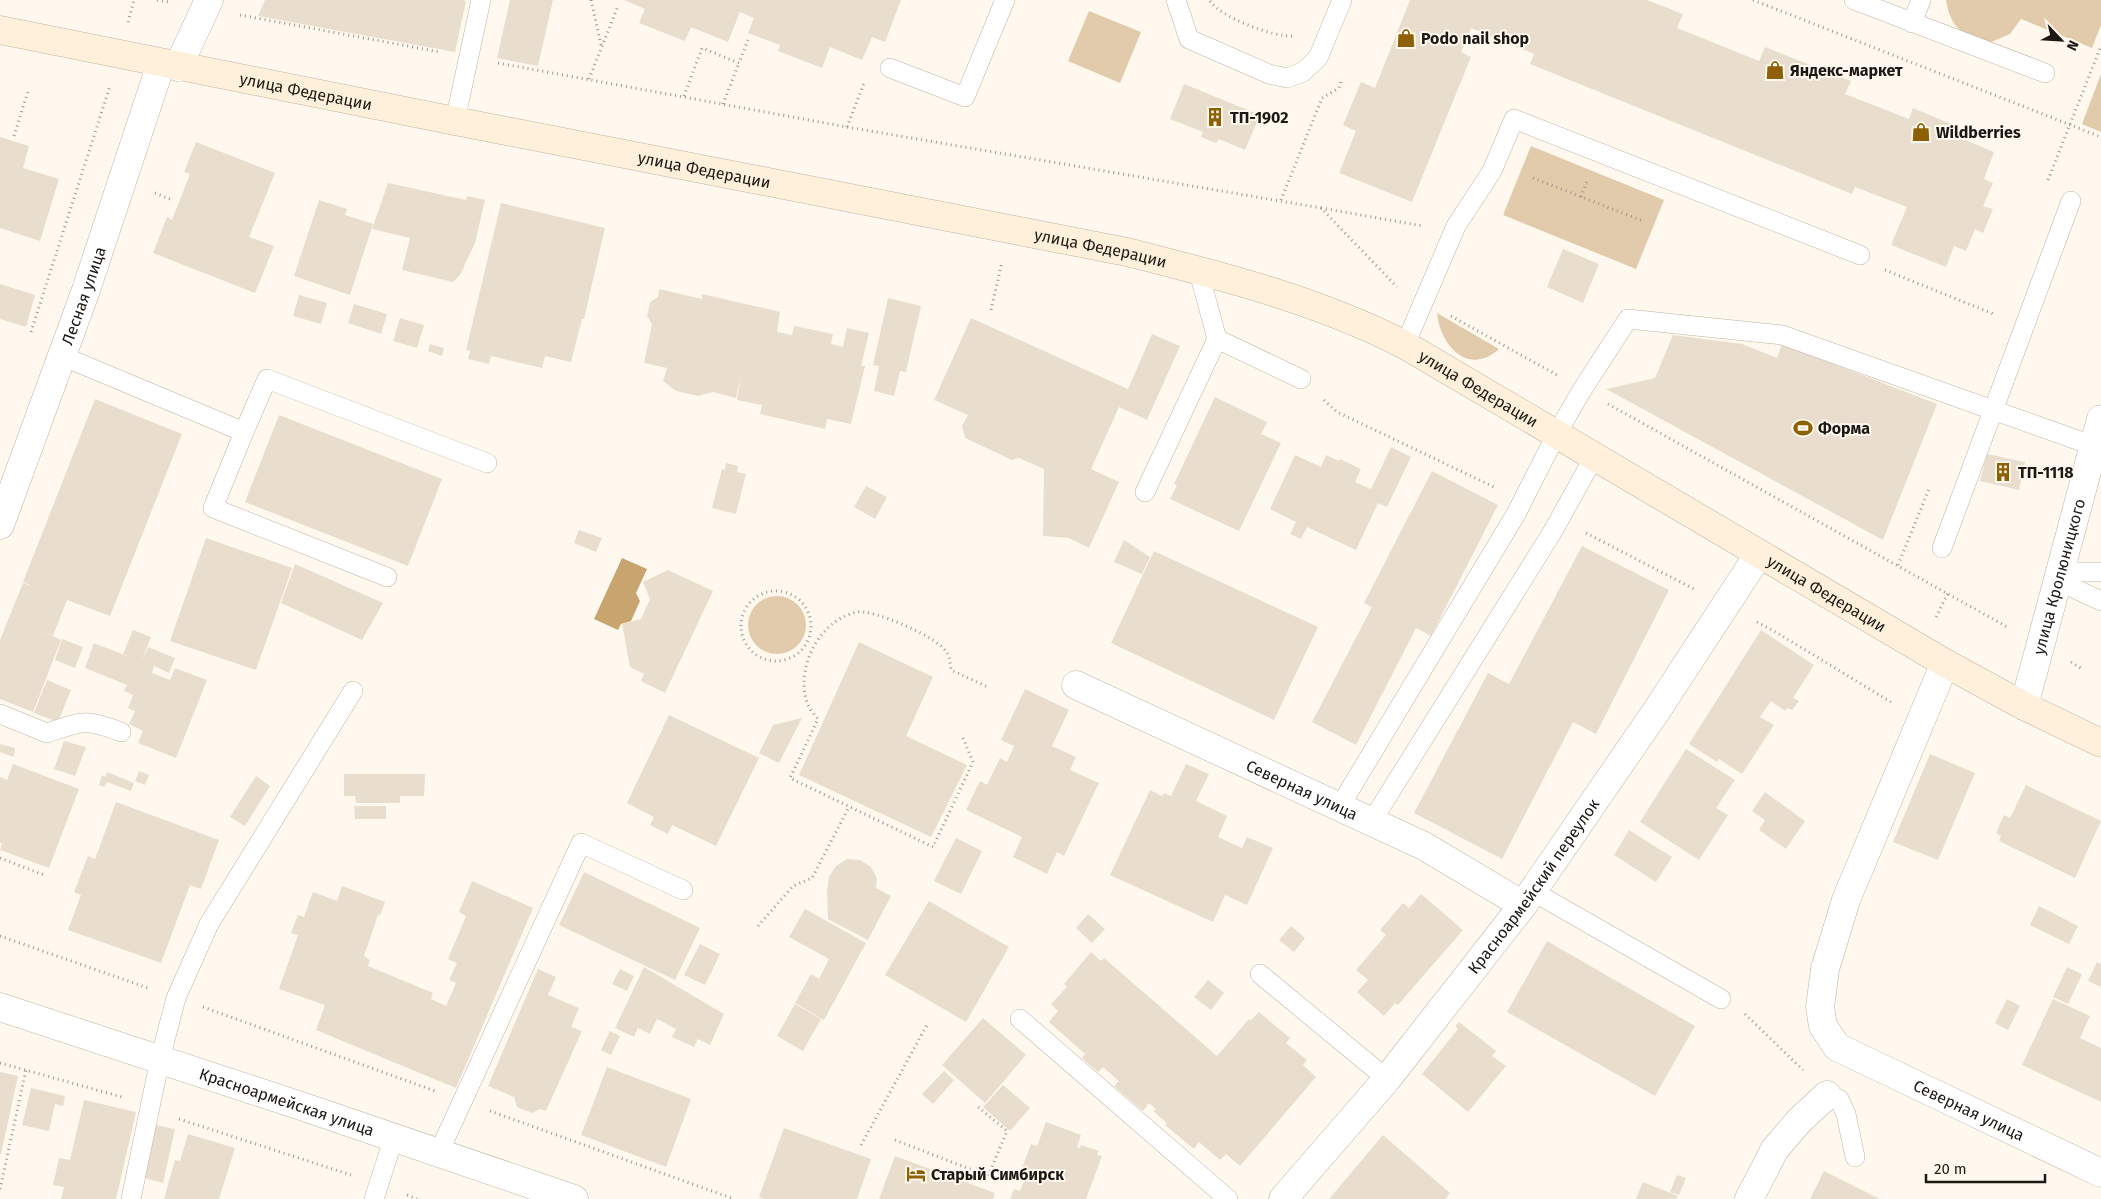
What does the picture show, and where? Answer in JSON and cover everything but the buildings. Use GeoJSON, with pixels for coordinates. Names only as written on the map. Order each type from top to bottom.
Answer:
{"type":"FeatureCollection","features":[{"type":"Feature","properties":{"kind":"main road","name":"улица Федерации"},"geometry":{"type":"LineString","coordinates":[[0,30],[1127,252],[1198,269],[1328,310],[1405,345],[1945,663],[2024,706],[2101,743]]}},
{"type":"Feature","properties":{"kind":"street","name":"Лесная улица"},"geometry":{"type":"LineString","coordinates":[[0,525],[5,498],[62,356],[170,65],[209,0]]}},
{"type":"Feature","properties":{"kind":"street","name":"улица Кролюницкого"},"geometry":{"type":"LineString","coordinates":[[2024,706],[2101,419]]}},
{"type":"Feature","properties":{"kind":"street","name":"Красноармейский переулок"},"geometry":{"type":"LineString","coordinates":[[1283,1199],[1387,1079],[1527,898],[1657,710],[1759,554]]}},
{"type":"Feature","properties":{"kind":"street"},"geometry":{"type":"LineString","coordinates":[[1921,720],[1945,663]]}},
{"type":"Feature","properties":{"kind":"street","name":"Северная улица"},"geometry":{"type":"LineString","coordinates":[[1076,685],[1372,821],[1527,898]]}},
{"type":"Feature","properties":{"kind":"street","name":"Северная улица"},"geometry":{"type":"LineString","coordinates":[[1921,720],[1846,900],[1825,970],[1820,1007],[1823,1026],[1837,1047],[2101,1173]]}},
{"type":"Feature","properties":{"kind":"street","name":"Красноармейская улица"},"geometry":{"type":"LineString","coordinates":[[0,1007],[439,1152],[524,1191],[574,1199]]}},
{"type":"Feature","properties":{"kind":"street"},"geometry":{"type":"LineString","coordinates":[[1749,1199],[1774,1149],[1828,1095]]}},
{"type":"Feature","properties":{"kind":"lane"},"geometry":{"type":"LineString","coordinates":[[455,121],[481,0]]}},
{"type":"Feature","properties":{"kind":"lane"},"geometry":{"type":"LineString","coordinates":[[890,68],[966,97],[1005,0]]}},
{"type":"Feature","properties":{"kind":"lane"},"geometry":{"type":"LineString","coordinates":[[1176,0],[1189,38],[1269,74],[1287,78],[1303,72],[1318,58],[1342,0]]}},
{"type":"Feature","properties":{"kind":"lane"},"geometry":{"type":"LineString","coordinates":[[1854,0],[2045,73]]}},
{"type":"Feature","properties":{"kind":"lane"},"geometry":{"type":"LineString","coordinates":[[1912,23],[1921,0]]}},
{"type":"Feature","properties":{"kind":"lane"},"geometry":{"type":"LineString","coordinates":[[1405,345],[1456,226],[1492,171],[1514,118],[1860,255]]}},
{"type":"Feature","properties":{"kind":"lane"},"geometry":{"type":"LineString","coordinates":[[1942,548],[2071,201]]}},
{"type":"Feature","properties":{"kind":"lane"},"geometry":{"type":"LineString","coordinates":[[1145,492],[1217,339],[1198,269]]}},
{"type":"Feature","properties":{"kind":"lane"},"geometry":{"type":"LineString","coordinates":[[1340,806],[1522,501],[1582,390],[1628,318],[1782,335],[2094,446]]}},
{"type":"Feature","properties":{"kind":"lane"},"geometry":{"type":"LineString","coordinates":[[1217,339],[1301,379]]}},
{"type":"Feature","properties":{"kind":"lane"},"geometry":{"type":"LineString","coordinates":[[62,356],[244,432]]}},
{"type":"Feature","properties":{"kind":"lane"},"geometry":{"type":"LineString","coordinates":[[387,577],[213,508],[267,379],[487,463]]}},
{"type":"Feature","properties":{"kind":"lane"},"geometry":{"type":"LineString","coordinates":[[1372,821],[1560,519],[1594,457]]}},
{"type":"Feature","properties":{"kind":"lane"},"geometry":{"type":"LineString","coordinates":[[2059,577],[2101,572]]}},
{"type":"Feature","properties":{"kind":"lane"},"geometry":{"type":"LineString","coordinates":[[2059,577],[2101,602]]}},
{"type":"Feature","properties":{"kind":"lane"},"geometry":{"type":"LineString","coordinates":[[131,1199],[160,1059],[176,998],[210,924],[353,691]]}},
{"type":"Feature","properties":{"kind":"lane"},"geometry":{"type":"LineString","coordinates":[[0,714],[47,733],[79,722],[96,722],[121,732]]}},
{"type":"Feature","properties":{"kind":"lane"},"geometry":{"type":"LineString","coordinates":[[439,1152],[581,842],[683,890]]}},
{"type":"Feature","properties":{"kind":"lane"},"geometry":{"type":"LineString","coordinates":[[1527,898],[1721,999]]}},
{"type":"Feature","properties":{"kind":"lane"},"geometry":{"type":"LineString","coordinates":[[1260,974],[1387,1079]]}},
{"type":"Feature","properties":{"kind":"lane"},"geometry":{"type":"LineString","coordinates":[[1020,1019],[1228,1199]]}},
{"type":"Feature","properties":{"kind":"lane"},"geometry":{"type":"LineString","coordinates":[[1828,1095],[1839,1099],[1846,1114],[1855,1158]]}},
{"type":"Feature","properties":{"kind":"lane"},"geometry":{"type":"LineString","coordinates":[[377,1191],[394,1137]]}},
{"type":"Feature","properties":{"kind":"path"},"geometry":{"type":"LineString","coordinates":[[126,27],[134,0]]}},
{"type":"Feature","properties":{"kind":"path"},"geometry":{"type":"LineString","coordinates":[[157,0],[174,4]]}},
{"type":"Feature","properties":{"kind":"path"},"geometry":{"type":"LineString","coordinates":[[591,0],[602,47]]}},
{"type":"Feature","properties":{"kind":"path"},"geometry":{"type":"LineString","coordinates":[[1210,0],[1216,8],[1227,15],[1273,34],[1287,37],[1296,36]]}},
{"type":"Feature","properties":{"kind":"path"},"geometry":{"type":"LineString","coordinates":[[1753,0],[2101,136]]}},
{"type":"Feature","properties":{"kind":"path"},"geometry":{"type":"LineString","coordinates":[[589,79],[618,6]]}},
{"type":"Feature","properties":{"kind":"path"},"geometry":{"type":"LineString","coordinates":[[236,15],[847,127],[1281,200],[1432,228]]}},
{"type":"Feature","properties":{"kind":"path"},"geometry":{"type":"LineString","coordinates":[[723,104],[748,40]]}},
{"type":"Feature","properties":{"kind":"path"},"geometry":{"type":"LineString","coordinates":[[684,96],[702,48],[739,62]]}},
{"type":"Feature","properties":{"kind":"path"},"geometry":{"type":"LineString","coordinates":[[1281,200],[1322,98],[1339,88],[1346,70]]}},
{"type":"Feature","properties":{"kind":"path"},"geometry":{"type":"LineString","coordinates":[[30,334],[111,83]]}},
{"type":"Feature","properties":{"kind":"path"},"geometry":{"type":"LineString","coordinates":[[14,136],[28,91]]}},
{"type":"Feature","properties":{"kind":"path"},"geometry":{"type":"LineString","coordinates":[[1533,178],[1643,221]]}},
{"type":"Feature","properties":{"kind":"path"},"geometry":{"type":"LineString","coordinates":[[1321,208],[1404,294],[1423,302],[2082,669]]}},
{"type":"Feature","properties":{"kind":"path"},"geometry":{"type":"LineString","coordinates":[[991,310],[1009,230]]}},
{"type":"Feature","properties":{"kind":"path"},"geometry":{"type":"LineString","coordinates":[[1879,268],[1996,315]]}},
{"type":"Feature","properties":{"kind":"path"},"geometry":{"type":"LineString","coordinates":[[1301,379],[1337,412],[1522,501]]}},
{"type":"Feature","properties":{"kind":"path"},"geometry":{"type":"LineString","coordinates":[[1560,519],[1779,634],[1921,720]]}},
{"type":"Feature","properties":{"kind":"path"},"geometry":{"type":"LineString","coordinates":[[780,590],[802,600],[808,610],[811,628],[807,644],[799,653],[789,659],[778,662],[766,660],[756,655],[748,647],[743,637],[743,615],[748,605],[757,597],[768,592],[780,590]]}},
{"type":"Feature","properties":{"kind":"path"},"geometry":{"type":"LineString","coordinates":[[963,738],[973,762],[933,847],[790,778],[818,719],[806,702],[804,686],[806,666],[825,629],[840,618],[858,612],[874,613],[932,639],[944,648],[950,657],[951,670],[988,687]]}},
{"type":"Feature","properties":{"kind":"path"},"geometry":{"type":"LineString","coordinates":[[807,644],[815,647]]}},
{"type":"Feature","properties":{"kind":"path"},"geometry":{"type":"LineString","coordinates":[[758,926],[794,886],[812,878],[849,807]]}},
{"type":"Feature","properties":{"kind":"path"},"geometry":{"type":"LineString","coordinates":[[0,858],[44,875]]}},
{"type":"Feature","properties":{"kind":"path"},"geometry":{"type":"LineString","coordinates":[[0,936],[734,1199]]}},
{"type":"Feature","properties":{"kind":"path"},"geometry":{"type":"LineString","coordinates":[[1721,999],[1750,1016],[1828,1095]]}},
{"type":"Feature","properties":{"kind":"path"},"geometry":{"type":"LineString","coordinates":[[861,1145],[927,1025]]}},
{"type":"Feature","properties":{"kind":"path"},"geometry":{"type":"LineString","coordinates":[[0,1063],[150,1106],[170,1117],[377,1191],[417,1199]]}},
{"type":"Feature","properties":{"kind":"path"},"geometry":{"type":"LineString","coordinates":[[0,1189],[26,1070]]}},
{"type":"Feature","properties":{"kind":"path"},"geometry":{"type":"LineString","coordinates":[[895,1140],[988,1176],[1007,1131],[978,1107]]}},
{"type":"Feature","properties":{"kind":"shaded area"},"geometry":{"type":"Polygon","coordinates":[[[1946,0],[2101,0],[2101,25],[2092,48],[2021,19],[2010,34],[1989,43],[1966,34],[1955,25],[1951,19],[1946,0]]]}},
{"type":"Feature","properties":{"kind":"shaded area"},"geometry":{"type":"Polygon","coordinates":[[[1089,11],[1141,32],[1120,83],[1068,61],[1089,11]]]}},
{"type":"Feature","properties":{"kind":"shaded area"},"geometry":{"type":"Polygon","coordinates":[[[2101,74],[2101,132],[2082,124],[2101,74]]]}},
{"type":"Feature","properties":{"kind":"shaded area"},"geometry":{"type":"Polygon","coordinates":[[[1531,146],[1664,200],[1636,269],[1503,215],[1531,146]]]}},
{"type":"Feature","properties":{"kind":"shaded area"},"geometry":{"type":"Polygon","coordinates":[[[1437,313],[1499,349],[1488,357],[1477,360],[1458,354],[1444,336],[1439,325],[1437,313]]]}},
{"type":"Feature","properties":{"kind":"shaded area"},"geometry":{"type":"Polygon","coordinates":[[[622,558],[647,569],[636,593],[640,601],[631,621],[621,624],[618,630],[594,619],[622,558]]]}},
{"type":"Feature","properties":{"kind":"shaded area"},"geometry":{"type":"Polygon","coordinates":[[[777,596],[788,598],[801,609],[806,625],[804,636],[793,649],[777,654],[766,652],[753,641],[748,625],[750,614],[761,601],[777,596]]]}},
{"type":"Feature","properties":{"kind":"place","name":"Podo nail shop"},"geometry":{"type":"Point","coordinates":[1406,38]}},
{"type":"Feature","properties":{"kind":"place","name":"Яндекс-маркет"},"geometry":{"type":"Point","coordinates":[1775,70]}},
{"type":"Feature","properties":{"kind":"place","name":"ТП-1902"},"geometry":{"type":"Point","coordinates":[1215,117]}},
{"type":"Feature","properties":{"kind":"place","name":"Wildberries"},"geometry":{"type":"Point","coordinates":[1921,132]}},
{"type":"Feature","properties":{"kind":"place","name":"Форма"},"geometry":{"type":"Point","coordinates":[1803,428]}},
{"type":"Feature","properties":{"kind":"place","name":"ТП-1118"},"geometry":{"type":"Point","coordinates":[2003,472]}},
{"type":"Feature","properties":{"kind":"place","name":"Старый Симбирск"},"geometry":{"type":"Point","coordinates":[916,1174]}}]}
